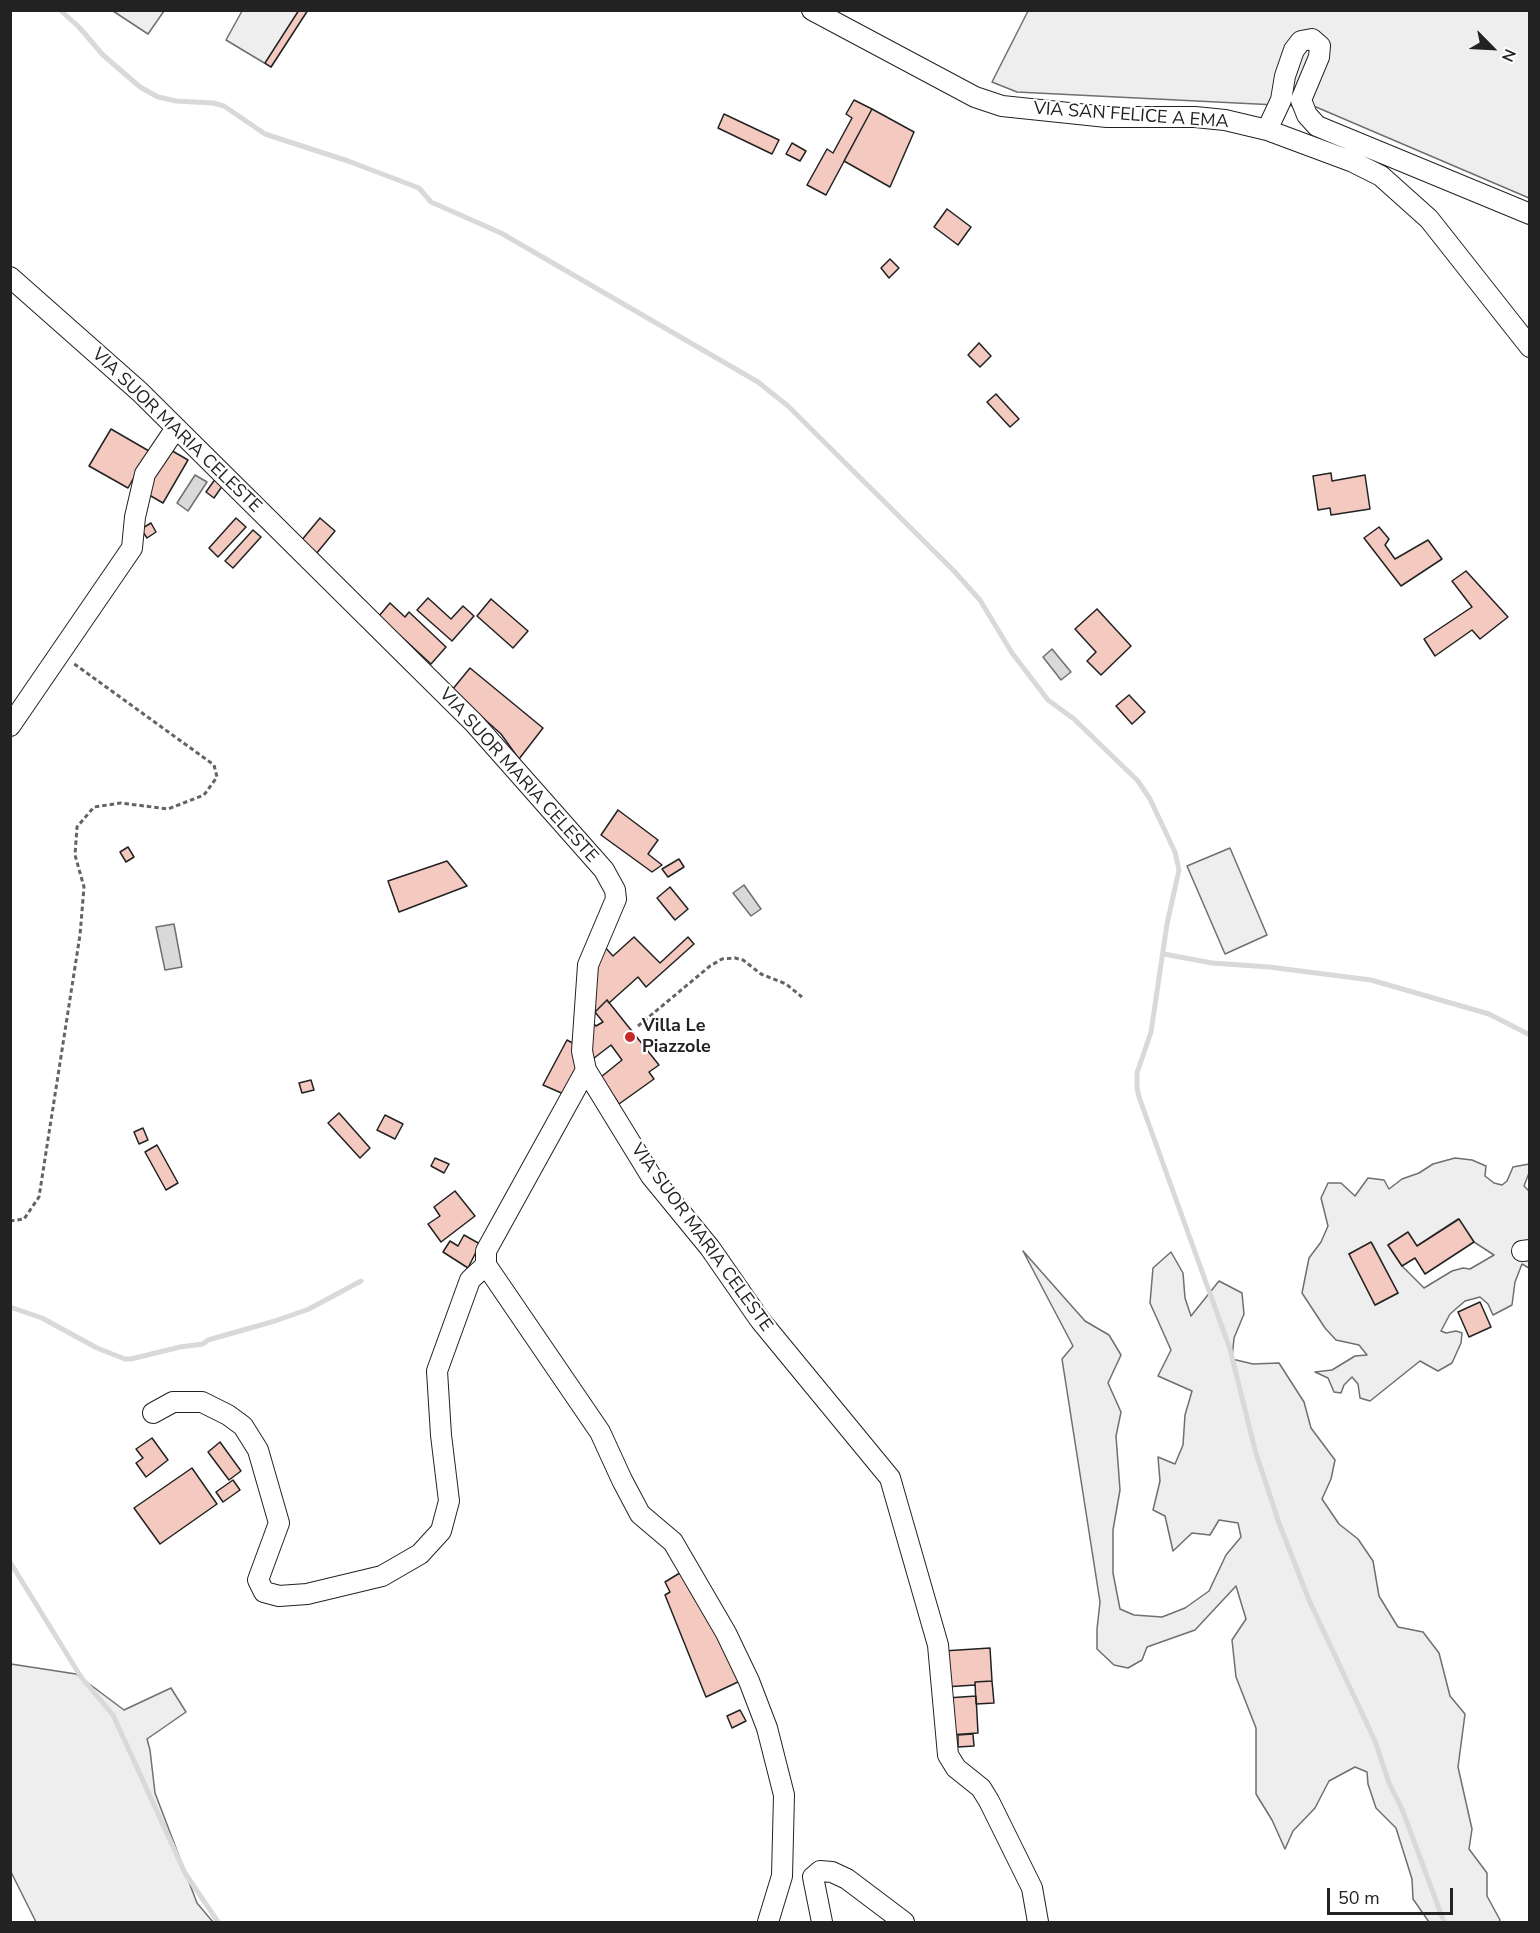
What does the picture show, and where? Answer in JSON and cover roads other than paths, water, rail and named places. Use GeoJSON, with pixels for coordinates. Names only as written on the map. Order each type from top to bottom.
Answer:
{"type":"FeatureCollection","features":[{"type":"Feature","properties":{"kind":"street","name":"VIA SAN FELICE A EMA"},"geometry":{"type":"LineString","coordinates":[[812,10],[975,97],[1002,106],[1107,117],[1195,117],[1225,120],[1267,130],[1353,162],[1381,176],[1429,219],[1530,347]]}},
{"type":"Feature","properties":{"kind":"street"},"geometry":{"type":"LineString","coordinates":[[1267,130],[1281,100],[1285,76],[1294,50],[1301,41],[1312,39],[1320,46],[1319,57],[1301,100],[1307,115],[1317,126],[1530,214]]}},
{"type":"Feature","properties":{"kind":"street","name":"VIA SUOR MARIA CELESTE"},"geometry":{"type":"LineString","coordinates":[[10,277],[140,392],[474,723],[604,870],[615,890],[616,899],[588,965],[582,1051],[586,1070],[651,1176],[710,1248],[760,1320],[890,1478],[938,1645],[948,1755],[956,1768],[981,1788],[989,1801],[1032,1888],[1038,1923]]}},
{"type":"Feature","properties":{"kind":"street"},"geometry":{"type":"LineString","coordinates":[[10,726],[132,548],[137,506],[145,474],[176,428]]}},
{"type":"Feature","properties":{"kind":"street"},"geometry":{"type":"LineString","coordinates":[[586,1070],[486,1251],[486,1265],[600,1432],[640,1514],[673,1542],[726,1633],[749,1681],[767,1728],[784,1795],[782,1876],[768,1923]]}},
{"type":"Feature","properties":{"kind":"street"},"geometry":{"type":"LineString","coordinates":[[153,1413],[172,1402],[202,1402],[228,1415],[243,1426],[258,1449],[279,1523],[258,1580],[264,1592],[279,1596],[307,1594],[382,1576],[420,1554],[441,1531],[449,1501],[441,1435],[437,1371],[470,1280],[486,1265]]}},
{"type":"Feature","properties":{"kind":"street"},"geometry":{"type":"LineString","coordinates":[[822,1923],[813,1877],[820,1871],[832,1872],[847,1879],[904,1923]]}},
{"type":"Feature","properties":{"kind":"waterway"},"geometry":{"type":"LineString","coordinates":[[60,10],[79,27],[103,55],[140,87],[158,97],[224,106],[265,134],[348,161],[419,188],[431,202],[501,233],[758,382],[788,406],[954,571],[980,600],[1012,653],[1048,700],[1074,719],[1138,781],[1150,799],[1175,852],[1179,870],[1167,924],[1151,1032],[1137,1073],[1139,1097],[1230,1349],[1255,1450],[1279,1523],[1309,1600],[1375,1741],[1389,1783],[1402,1809],[1444,1922]]}},
{"type":"Feature","properties":{"kind":"waterway"},"geometry":{"type":"LineString","coordinates":[[1164,954],[1212,963],[1269,967],[1371,980],[1489,1014],[1530,1035]]}},
{"type":"Feature","properties":{"kind":"waterway"},"geometry":{"type":"LineString","coordinates":[[10,1307],[42,1318],[97,1348],[125,1359],[131,1359],[203,1344],[208,1340],[275,1321],[309,1309],[361,1281]]}},
{"type":"Feature","properties":{"kind":"waterway"},"geometry":{"type":"LineString","coordinates":[[10,1562],[81,1677],[113,1715],[185,1873],[218,1922]]}},
{"type":"Feature","properties":{"kind":"place","name":"Villa Le Piazzole"},"geometry":{"type":"Point","coordinates":[630,1037]}}]}
